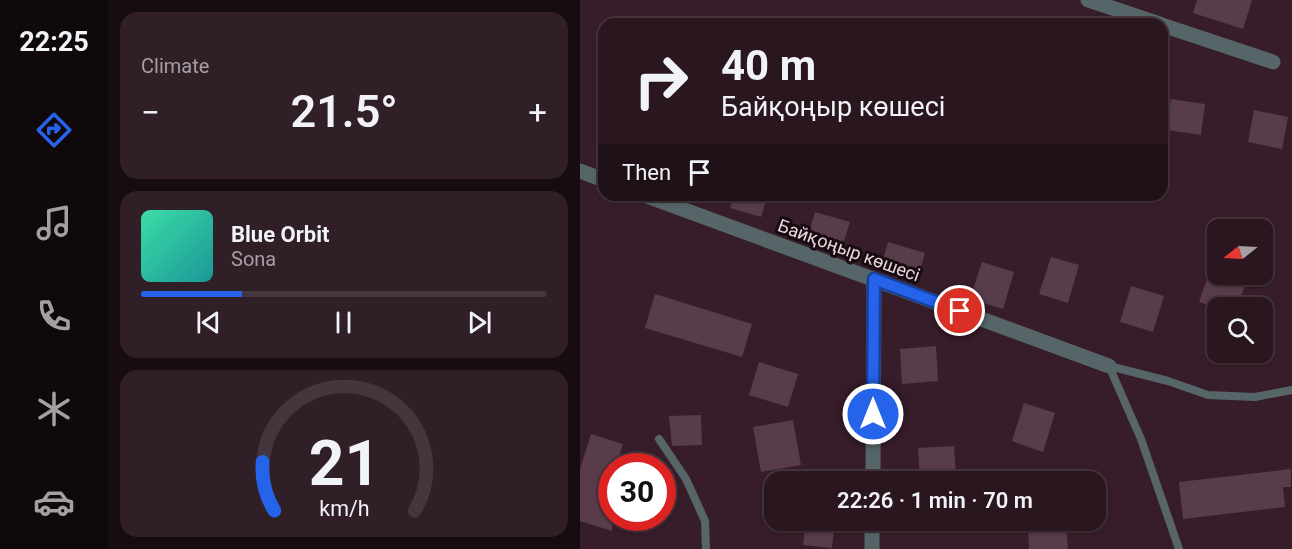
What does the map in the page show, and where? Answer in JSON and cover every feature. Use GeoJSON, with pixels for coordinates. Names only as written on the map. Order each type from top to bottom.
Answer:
{"type":"FeatureCollection","features":[{"type":"Feature","properties":{"kind":"street"},"geometry":{"type":"LineString","coordinates":[[1088,0],[1143,18]]}},
{"type":"Feature","properties":{"kind":"street"},"geometry":{"type":"LineString","coordinates":[[1168,26],[1273,62]]}},
{"type":"Feature","properties":{"kind":"street"},"geometry":{"type":"LineString","coordinates":[[580,171],[598,178]]}},
{"type":"Feature","properties":{"kind":"street","name":"Байқоңыр көшесі"},"geometry":{"type":"LineString","coordinates":[[660,201],[1109,366]]}},
{"type":"Feature","properties":{"kind":"street"},"geometry":{"type":"LineString","coordinates":[[873,471],[874,279]]}},
{"type":"Feature","properties":{"kind":"street"},"geometry":{"type":"LineString","coordinates":[[872,531],[872,549]]}},
{"type":"Feature","properties":{"kind":"lane"},"geometry":{"type":"LineString","coordinates":[[1109,366],[1208,394],[1255,398],[1291,390]]}},
{"type":"Feature","properties":{"kind":"lane"},"geometry":{"type":"LineString","coordinates":[[1109,366],[1141,439],[1179,549]]}},
{"type":"Feature","properties":{"kind":"lane"},"geometry":{"type":"LineString","coordinates":[[659,440],[686,479],[705,521],[706,549]]}},
{"type":"Feature","properties":{"kind":"building"},"geometry":{"type":"Polygon","coordinates":[[[1197,0],[1252,0],[1243,29],[1193,13],[1197,0]]]}},
{"type":"Feature","properties":{"kind":"building"},"geometry":{"type":"Polygon","coordinates":[[[1171,99],[1205,104],[1201,135],[1168,130],[1171,99]]]}},
{"type":"Feature","properties":{"kind":"building"},"geometry":{"type":"Polygon","coordinates":[[[1254,110],[1288,117],[1282,149],[1248,142],[1254,110]]]}},
{"type":"Feature","properties":{"kind":"building"},"geometry":{"type":"Polygon","coordinates":[[[732,201],[766,201],[761,217],[730,208],[732,201]]]}},
{"type":"Feature","properties":{"kind":"building"},"geometry":{"type":"Polygon","coordinates":[[[815,212],[850,222],[841,251],[806,241],[815,212]]]}},
{"type":"Feature","properties":{"kind":"building"},"geometry":{"type":"Polygon","coordinates":[[[888,242],[925,253],[917,281],[880,270],[888,242]]]}},
{"type":"Feature","properties":{"kind":"building"},"geometry":{"type":"Polygon","coordinates":[[[1051,257],[1079,265],[1068,303],[1039,294],[1051,257]]]}},
{"type":"Feature","properties":{"kind":"building"},"geometry":{"type":"Polygon","coordinates":[[[982,262],[1014,272],[1003,309],[970,299],[982,262]]]}},
{"type":"Feature","properties":{"kind":"building"},"geometry":{"type":"Polygon","coordinates":[[[1207,279],[1207,285],[1245,285],[1241,297],[1207,297],[1207,305],[1199,302],[1207,279]]]}},
{"type":"Feature","properties":{"kind":"building"},"geometry":{"type":"Polygon","coordinates":[[[1131,286],[1164,296],[1153,332],[1120,322],[1131,286]]]}},
{"type":"Feature","properties":{"kind":"building"},"geometry":{"type":"Polygon","coordinates":[[[655,294],[752,324],[742,357],[645,328],[655,294]]]}},
{"type":"Feature","properties":{"kind":"building"},"geometry":{"type":"Polygon","coordinates":[[[936,346],[938,381],[902,384],[900,349],[936,346]]]}},
{"type":"Feature","properties":{"kind":"building"},"geometry":{"type":"Polygon","coordinates":[[[759,362],[798,374],[788,407],[749,395],[759,362]]]}},
{"type":"Feature","properties":{"kind":"building"},"geometry":{"type":"Polygon","coordinates":[[[1024,403],[1055,413],[1043,452],[1012,441],[1024,403]]]}},
{"type":"Feature","properties":{"kind":"building"},"geometry":{"type":"Polygon","coordinates":[[[701,415],[702,445],[672,446],[669,416],[701,415]]]}},
{"type":"Feature","properties":{"kind":"building"},"geometry":{"type":"Polygon","coordinates":[[[793,420],[801,465],[761,472],[753,427],[793,420]]]}},
{"type":"Feature","properties":{"kind":"building"},"geometry":{"type":"Polygon","coordinates":[[[591,434],[623,444],[620,453],[598,453],[598,527],[580,521],[580,469],[591,434]]]}},
{"type":"Feature","properties":{"kind":"building"},"geometry":{"type":"Polygon","coordinates":[[[954,446],[956,471],[919,471],[918,448],[954,446]]]}},
{"type":"Feature","properties":{"kind":"building"},"geometry":{"type":"Polygon","coordinates":[[[1291,469],[1291,487],[1283,487],[1285,507],[1183,519],[1179,482],[1291,469]]]}},
{"type":"Feature","properties":{"kind":"building"},"geometry":{"type":"Polygon","coordinates":[[[805,531],[834,531],[832,548],[803,545],[805,531]]]}},
{"type":"Feature","properties":{"kind":"building"},"geometry":{"type":"Polygon","coordinates":[[[1028,531],[1067,531],[1068,549],[1029,549],[1028,531]]]}},
{"type":"Feature","properties":{"kind":"route"},"geometry":{"type":"LineString","coordinates":[[873,414],[874,279],[960,311]]}}]}
